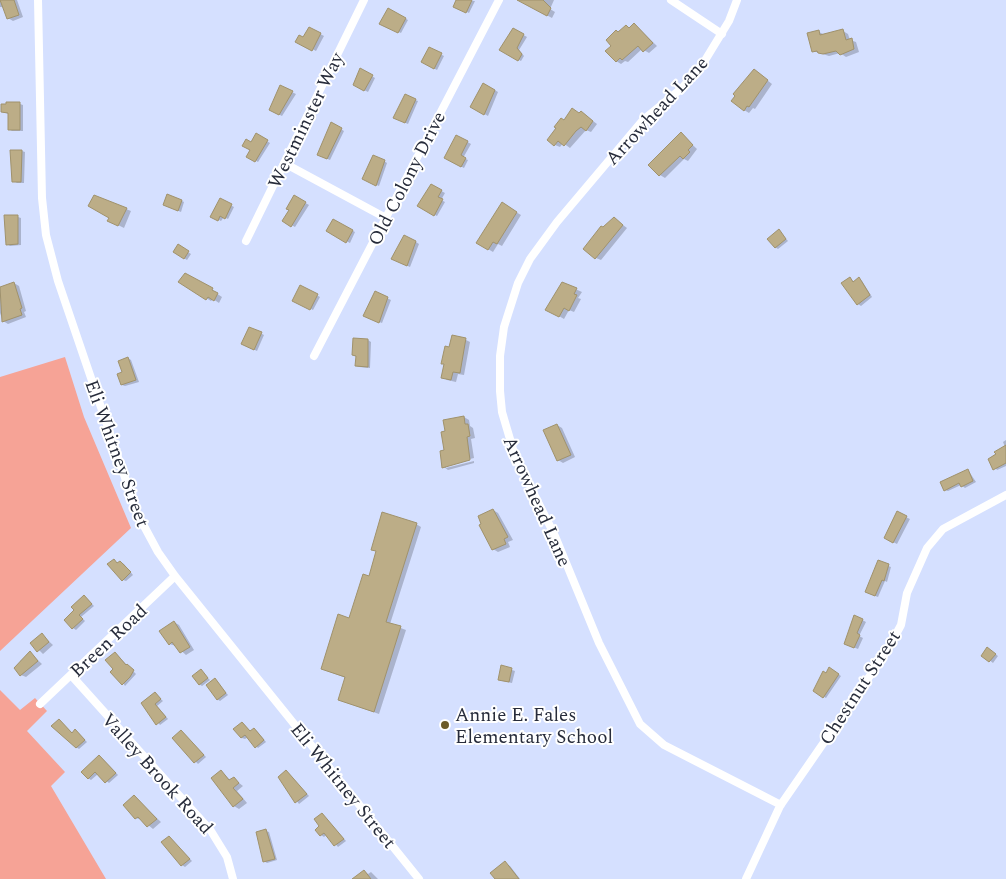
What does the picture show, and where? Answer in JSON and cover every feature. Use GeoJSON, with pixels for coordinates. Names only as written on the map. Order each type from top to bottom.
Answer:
{"type":"FeatureCollection","features":[{"type":"Feature","properties":{"kind":"street","name":"Eli Whitney Street"},"geometry":{"type":"LineString","coordinates":[[38,0],[42,198],[46,235],[58,280],[136,513],[158,552],[175,576],[419,879]]}},
{"type":"Feature","properties":{"kind":"street","name":"Westminster Way"},"geometry":{"type":"LineString","coordinates":[[246,241],[364,0]]}},
{"type":"Feature","properties":{"kind":"street","name":"Old Colony Drive"},"geometry":{"type":"LineString","coordinates":[[314,356],[499,0]]}},
{"type":"Feature","properties":{"kind":"street"},"geometry":{"type":"LineString","coordinates":[[671,0],[722,34]]}},
{"type":"Feature","properties":{"kind":"street","name":"Arrowhead Lane"},"geometry":{"type":"LineString","coordinates":[[737,0],[722,34],[704,62],[682,88],[643,120],[557,222],[530,260],[518,283],[504,327],[500,356],[500,391],[507,431],[515,456],[555,536],[599,643],[640,724],[664,744],[781,805]]}},
{"type":"Feature","properties":{"kind":"street"},"geometry":{"type":"LineString","coordinates":[[284,163],[386,218]]}},
{"type":"Feature","properties":{"kind":"street","name":"Chestnut Street"},"geometry":{"type":"LineString","coordinates":[[746,879],[781,805],[887,651],[901,625],[907,593],[927,548],[943,529],[1006,494]]}},
{"type":"Feature","properties":{"kind":"street","name":"Breen Road"},"geometry":{"type":"LineString","coordinates":[[40,704],[175,576]]}},
{"type":"Feature","properties":{"kind":"street","name":"Valley Brook Road"},"geometry":{"type":"LineString","coordinates":[[71,675],[211,831],[227,857],[233,879]]}},
{"type":"Feature","properties":{"kind":"shaded area"},"geometry":{"type":"Polygon","coordinates":[[[65,357],[84,417],[131,528],[0,651],[0,377],[65,357]]]}},
{"type":"Feature","properties":{"kind":"shaded area"},"geometry":{"type":"Polygon","coordinates":[[[0,690],[20,710],[35,698],[47,711],[27,731],[65,772],[51,786],[106,879],[0,879],[0,690]]]}},
{"type":"Feature","properties":{"kind":"building"},"geometry":{"type":"Polygon","coordinates":[[[0,0],[14,0],[19,15],[7,19],[0,0]]]}},
{"type":"Feature","properties":{"kind":"building"},"geometry":{"type":"Polygon","coordinates":[[[456,0],[472,0],[466,13],[453,7],[456,0]]]}},
{"type":"Feature","properties":{"kind":"building"},"geometry":{"type":"Polygon","coordinates":[[[517,0],[543,0],[551,8],[547,16],[517,0]]]}},
{"type":"Feature","properties":{"kind":"building"},"geometry":{"type":"Polygon","coordinates":[[[388,8],[406,18],[398,33],[379,24],[388,8]]]}},
{"type":"Feature","properties":{"kind":"building"},"geometry":{"type":"Polygon","coordinates":[[[634,23],[653,43],[643,52],[638,46],[622,60],[620,58],[616,62],[605,51],[611,46],[606,40],[616,30],[618,32],[626,25],[629,28],[634,23]]]}},
{"type":"Feature","properties":{"kind":"building"},"geometry":{"type":"Polygon","coordinates":[[[309,27],[321,33],[312,51],[295,42],[299,35],[303,37],[309,27]]]}},
{"type":"Feature","properties":{"kind":"building"},"geometry":{"type":"Polygon","coordinates":[[[513,28],[524,34],[517,48],[522,54],[518,61],[499,50],[513,28]]]}},
{"type":"Feature","properties":{"kind":"building"},"geometry":{"type":"Polygon","coordinates":[[[843,29],[846,40],[852,38],[854,49],[840,55],[836,51],[823,54],[817,51],[812,52],[807,33],[819,30],[820,35],[843,29]]]}},
{"type":"Feature","properties":{"kind":"building"},"geometry":{"type":"Polygon","coordinates":[[[429,47],[442,53],[434,69],[421,62],[429,47]]]}},
{"type":"Feature","properties":{"kind":"building"},"geometry":{"type":"Polygon","coordinates":[[[360,68],[373,75],[364,91],[353,85],[360,68]]]}},
{"type":"Feature","properties":{"kind":"building"},"geometry":{"type":"Polygon","coordinates":[[[754,69],[768,80],[749,107],[747,106],[744,111],[731,101],[735,96],[733,94],[754,69]]]}},
{"type":"Feature","properties":{"kind":"building"},"geometry":{"type":"Polygon","coordinates":[[[483,83],[495,90],[484,115],[470,107],[483,83]]]}},
{"type":"Feature","properties":{"kind":"building"},"geometry":{"type":"Polygon","coordinates":[[[280,85],[293,91],[279,115],[269,110],[280,85]]]}},
{"type":"Feature","properties":{"kind":"building"},"geometry":{"type":"Polygon","coordinates":[[[405,94],[416,99],[405,123],[393,118],[405,94]]]}},
{"type":"Feature","properties":{"kind":"building"},"geometry":{"type":"Polygon","coordinates":[[[6,102],[20,102],[20,130],[8,130],[8,113],[1,112],[1,104],[6,104],[6,102]]]}},
{"type":"Feature","properties":{"kind":"building"},"geometry":{"type":"Polygon","coordinates":[[[572,108],[579,113],[581,111],[593,121],[586,131],[581,127],[576,131],[564,146],[558,141],[554,146],[547,140],[561,118],[564,120],[572,108]]]}},
{"type":"Feature","properties":{"kind":"building"},"geometry":{"type":"Polygon","coordinates":[[[331,122],[342,128],[327,159],[317,155],[331,122]]]}},
{"type":"Feature","properties":{"kind":"building"},"geometry":{"type":"Polygon","coordinates":[[[681,132],[693,145],[688,150],[690,152],[683,159],[680,156],[659,176],[648,165],[681,132]]]}},
{"type":"Feature","properties":{"kind":"building"},"geometry":{"type":"Polygon","coordinates":[[[256,133],[268,140],[255,162],[246,157],[250,150],[242,146],[246,139],[251,142],[256,133]]]}},
{"type":"Feature","properties":{"kind":"building"},"geometry":{"type":"Polygon","coordinates":[[[456,135],[468,141],[461,155],[466,158],[461,167],[444,158],[456,135]]]}},
{"type":"Feature","properties":{"kind":"building"},"geometry":{"type":"Polygon","coordinates":[[[10,150],[22,150],[21,182],[12,182],[10,150]]]}},
{"type":"Feature","properties":{"kind":"building"},"geometry":{"type":"Polygon","coordinates":[[[373,155],[385,160],[376,186],[362,179],[373,155]]]}},
{"type":"Feature","properties":{"kind":"building"},"geometry":{"type":"Polygon","coordinates":[[[431,184],[442,190],[438,197],[443,199],[434,216],[417,206],[431,184]]]}},
{"type":"Feature","properties":{"kind":"building"},"geometry":{"type":"Polygon","coordinates":[[[167,194],[182,200],[178,211],[163,205],[167,194]]]}},
{"type":"Feature","properties":{"kind":"building"},"geometry":{"type":"Polygon","coordinates":[[[94,195],[127,208],[118,226],[107,221],[109,218],[88,206],[94,195]]]}},
{"type":"Feature","properties":{"kind":"building"},"geometry":{"type":"Polygon","coordinates":[[[294,195],[306,202],[291,227],[282,221],[289,210],[286,209],[294,195]]]}},
{"type":"Feature","properties":{"kind":"building"},"geometry":{"type":"Polygon","coordinates":[[[220,198],[232,204],[225,219],[220,216],[218,221],[210,217],[220,198]]]}},
{"type":"Feature","properties":{"kind":"building"},"geometry":{"type":"Polygon","coordinates":[[[502,202],[517,212],[497,244],[493,242],[488,250],[476,243],[502,202]]]}},
{"type":"Feature","properties":{"kind":"building"},"geometry":{"type":"Polygon","coordinates":[[[4,215],[18,215],[18,244],[6,245],[4,215]]]}},
{"type":"Feature","properties":{"kind":"building"},"geometry":{"type":"Polygon","coordinates":[[[614,217],[623,225],[595,259],[583,249],[601,226],[603,227],[614,217]]]}},
{"type":"Feature","properties":{"kind":"building"},"geometry":{"type":"Polygon","coordinates":[[[333,219],[353,230],[346,243],[326,231],[333,219]]]}},
{"type":"Feature","properties":{"kind":"building"},"geometry":{"type":"Polygon","coordinates":[[[779,229],[786,239],[775,248],[767,239],[779,229]]]}},
{"type":"Feature","properties":{"kind":"building"},"geometry":{"type":"Polygon","coordinates":[[[404,235],[416,241],[407,266],[391,259],[404,235]]]}},
{"type":"Feature","properties":{"kind":"building"},"geometry":{"type":"Polygon","coordinates":[[[178,244],[189,251],[184,259],[173,252],[178,244]]]}},
{"type":"Feature","properties":{"kind":"building"},"geometry":{"type":"Polygon","coordinates":[[[185,273],[213,288],[212,290],[218,293],[214,301],[208,297],[206,300],[178,282],[185,273]]]}},
{"type":"Feature","properties":{"kind":"building"},"geometry":{"type":"Polygon","coordinates":[[[850,277],[853,282],[859,277],[870,295],[857,305],[841,283],[850,277]]]}},
{"type":"Feature","properties":{"kind":"building"},"geometry":{"type":"Polygon","coordinates":[[[14,282],[22,308],[20,309],[22,315],[2,322],[0,287],[14,282]]]}},
{"type":"Feature","properties":{"kind":"building"},"geometry":{"type":"Polygon","coordinates":[[[562,282],[577,288],[574,294],[577,295],[569,311],[564,308],[559,317],[545,310],[562,282]]]}},
{"type":"Feature","properties":{"kind":"building"},"geometry":{"type":"Polygon","coordinates":[[[300,285],[318,294],[310,310],[292,301],[300,285]]]}},
{"type":"Feature","properties":{"kind":"building"},"geometry":{"type":"Polygon","coordinates":[[[375,291],[388,297],[379,323],[363,316],[375,291]]]}},
{"type":"Feature","properties":{"kind":"building"},"geometry":{"type":"Polygon","coordinates":[[[249,327],[262,332],[254,350],[241,344],[249,327]]]}},
{"type":"Feature","properties":{"kind":"building"},"geometry":{"type":"Polygon","coordinates":[[[452,335],[466,338],[460,373],[453,372],[451,380],[441,378],[444,364],[441,364],[445,346],[449,347],[452,335]]]}},
{"type":"Feature","properties":{"kind":"building"},"geometry":{"type":"Polygon","coordinates":[[[353,338],[368,339],[368,367],[355,366],[356,356],[352,355],[353,338]]]}},
{"type":"Feature","properties":{"kind":"building"},"geometry":{"type":"Polygon","coordinates":[[[128,357],[136,380],[121,385],[117,374],[122,372],[118,361],[128,357]]]}},
{"type":"Feature","properties":{"kind":"building"},"geometry":{"type":"Polygon","coordinates":[[[464,416],[465,424],[468,424],[470,436],[467,437],[470,460],[442,468],[440,451],[444,450],[441,432],[445,431],[443,420],[464,416]]]}},
{"type":"Feature","properties":{"kind":"building"},"geometry":{"type":"Polygon","coordinates":[[[557,424],[571,455],[557,461],[543,430],[557,424]]]}},
{"type":"Feature","properties":{"kind":"building"},"geometry":{"type":"Polygon","coordinates":[[[1006,445],[1006,463],[993,470],[988,459],[996,454],[994,452],[1006,445]]]}},
{"type":"Feature","properties":{"kind":"building"},"geometry":{"type":"Polygon","coordinates":[[[968,469],[973,481],[961,487],[959,483],[944,491],[940,482],[968,469]]]}},
{"type":"Feature","properties":{"kind":"building"},"geometry":{"type":"Polygon","coordinates":[[[493,509],[508,537],[504,539],[506,544],[492,550],[479,525],[481,524],[478,516],[493,509]]]}},
{"type":"Feature","properties":{"kind":"building"},"geometry":{"type":"Polygon","coordinates":[[[897,511],[907,516],[893,543],[884,538],[897,511]]]}},
{"type":"Feature","properties":{"kind":"building"},"geometry":{"type":"Polygon","coordinates":[[[382,512],[417,523],[386,622],[401,626],[374,712],[338,700],[345,677],[321,669],[338,614],[349,618],[363,574],[369,576],[376,551],[371,550],[382,512]]]}},
{"type":"Feature","properties":{"kind":"building"},"geometry":{"type":"Polygon","coordinates":[[[114,559],[117,563],[120,561],[131,572],[122,581],[107,564],[114,559]]]}},
{"type":"Feature","properties":{"kind":"building"},"geometry":{"type":"Polygon","coordinates":[[[878,560],[889,564],[884,581],[882,580],[875,596],[865,592],[878,560]]]}},
{"type":"Feature","properties":{"kind":"building"},"geometry":{"type":"Polygon","coordinates":[[[84,595],[92,604],[79,615],[83,619],[72,629],[64,620],[74,610],[71,607],[84,595]]]}},
{"type":"Feature","properties":{"kind":"building"},"geometry":{"type":"Polygon","coordinates":[[[854,615],[863,619],[857,633],[860,635],[854,648],[844,644],[854,615]]]}},
{"type":"Feature","properties":{"kind":"building"},"geometry":{"type":"Polygon","coordinates":[[[174,621],[190,647],[180,653],[172,642],[169,645],[159,631],[174,621]]]}},
{"type":"Feature","properties":{"kind":"building"},"geometry":{"type":"Polygon","coordinates":[[[42,633],[49,642],[37,652],[30,643],[42,633]]]}},
{"type":"Feature","properties":{"kind":"building"},"geometry":{"type":"Polygon","coordinates":[[[987,647],[996,654],[989,662],[981,656],[987,647]]]}},
{"type":"Feature","properties":{"kind":"building"},"geometry":{"type":"Polygon","coordinates":[[[30,651],[38,661],[20,676],[14,668],[30,651]]]}},
{"type":"Feature","properties":{"kind":"building"},"geometry":{"type":"Polygon","coordinates":[[[115,652],[126,665],[134,670],[122,685],[110,672],[113,669],[105,660],[115,652]]]}},
{"type":"Feature","properties":{"kind":"building"},"geometry":{"type":"Polygon","coordinates":[[[501,665],[512,668],[509,682],[498,680],[501,665]]]}},
{"type":"Feature","properties":{"kind":"building"},"geometry":{"type":"Polygon","coordinates":[[[829,667],[839,674],[823,698],[813,691],[823,671],[826,673],[829,667]]]}},
{"type":"Feature","properties":{"kind":"building"},"geometry":{"type":"Polygon","coordinates":[[[201,669],[208,678],[199,685],[192,676],[201,669]]]}},
{"type":"Feature","properties":{"kind":"building"},"geometry":{"type":"Polygon","coordinates":[[[215,678],[226,693],[217,700],[206,685],[215,678]]]}},
{"type":"Feature","properties":{"kind":"building"},"geometry":{"type":"Polygon","coordinates":[[[155,692],[161,699],[155,704],[166,717],[156,725],[141,703],[155,692]]]}},
{"type":"Feature","properties":{"kind":"building"},"geometry":{"type":"Polygon","coordinates":[[[59,719],[72,733],[75,729],[85,740],[76,748],[51,726],[59,719]]]}},
{"type":"Feature","properties":{"kind":"building"},"geometry":{"type":"Polygon","coordinates":[[[242,722],[250,731],[254,728],[264,740],[255,748],[245,735],[241,738],[233,729],[242,722]]]}},
{"type":"Feature","properties":{"kind":"building"},"geometry":{"type":"Polygon","coordinates":[[[181,730],[204,755],[194,763],[172,738],[181,730]]]}},
{"type":"Feature","properties":{"kind":"building"},"geometry":{"type":"Polygon","coordinates":[[[99,755],[116,773],[105,783],[95,772],[88,779],[81,772],[99,755]]]}},
{"type":"Feature","properties":{"kind":"building"},"geometry":{"type":"Polygon","coordinates":[[[221,770],[229,780],[234,777],[239,783],[233,788],[243,799],[233,807],[211,778],[221,770]]]}},
{"type":"Feature","properties":{"kind":"building"},"geometry":{"type":"Polygon","coordinates":[[[286,770],[307,794],[295,803],[278,777],[286,770]]]}},
{"type":"Feature","properties":{"kind":"building"},"geometry":{"type":"Polygon","coordinates":[[[134,795],[157,819],[147,827],[138,817],[135,819],[123,805],[134,795]]]}},
{"type":"Feature","properties":{"kind":"building"},"geometry":{"type":"Polygon","coordinates":[[[322,813],[344,839],[334,846],[324,833],[320,836],[315,830],[319,826],[314,819],[322,813]]]}},
{"type":"Feature","properties":{"kind":"building"},"geometry":{"type":"Polygon","coordinates":[[[266,829],[275,859],[263,862],[256,832],[266,829]]]}},
{"type":"Feature","properties":{"kind":"building"},"geometry":{"type":"Polygon","coordinates":[[[169,836],[190,859],[181,866],[161,842],[169,836]]]}},
{"type":"Feature","properties":{"kind":"building"},"geometry":{"type":"Polygon","coordinates":[[[505,861],[519,879],[495,879],[490,873],[505,861]]]}},
{"type":"Feature","properties":{"kind":"building"},"geometry":{"type":"Polygon","coordinates":[[[364,870],[371,879],[352,879],[364,870]]]}},
{"type":"Feature","properties":{"kind":"place","name":"Annie E. Fales Elementary School"},"geometry":{"type":"Point","coordinates":[445,725]}}]}
